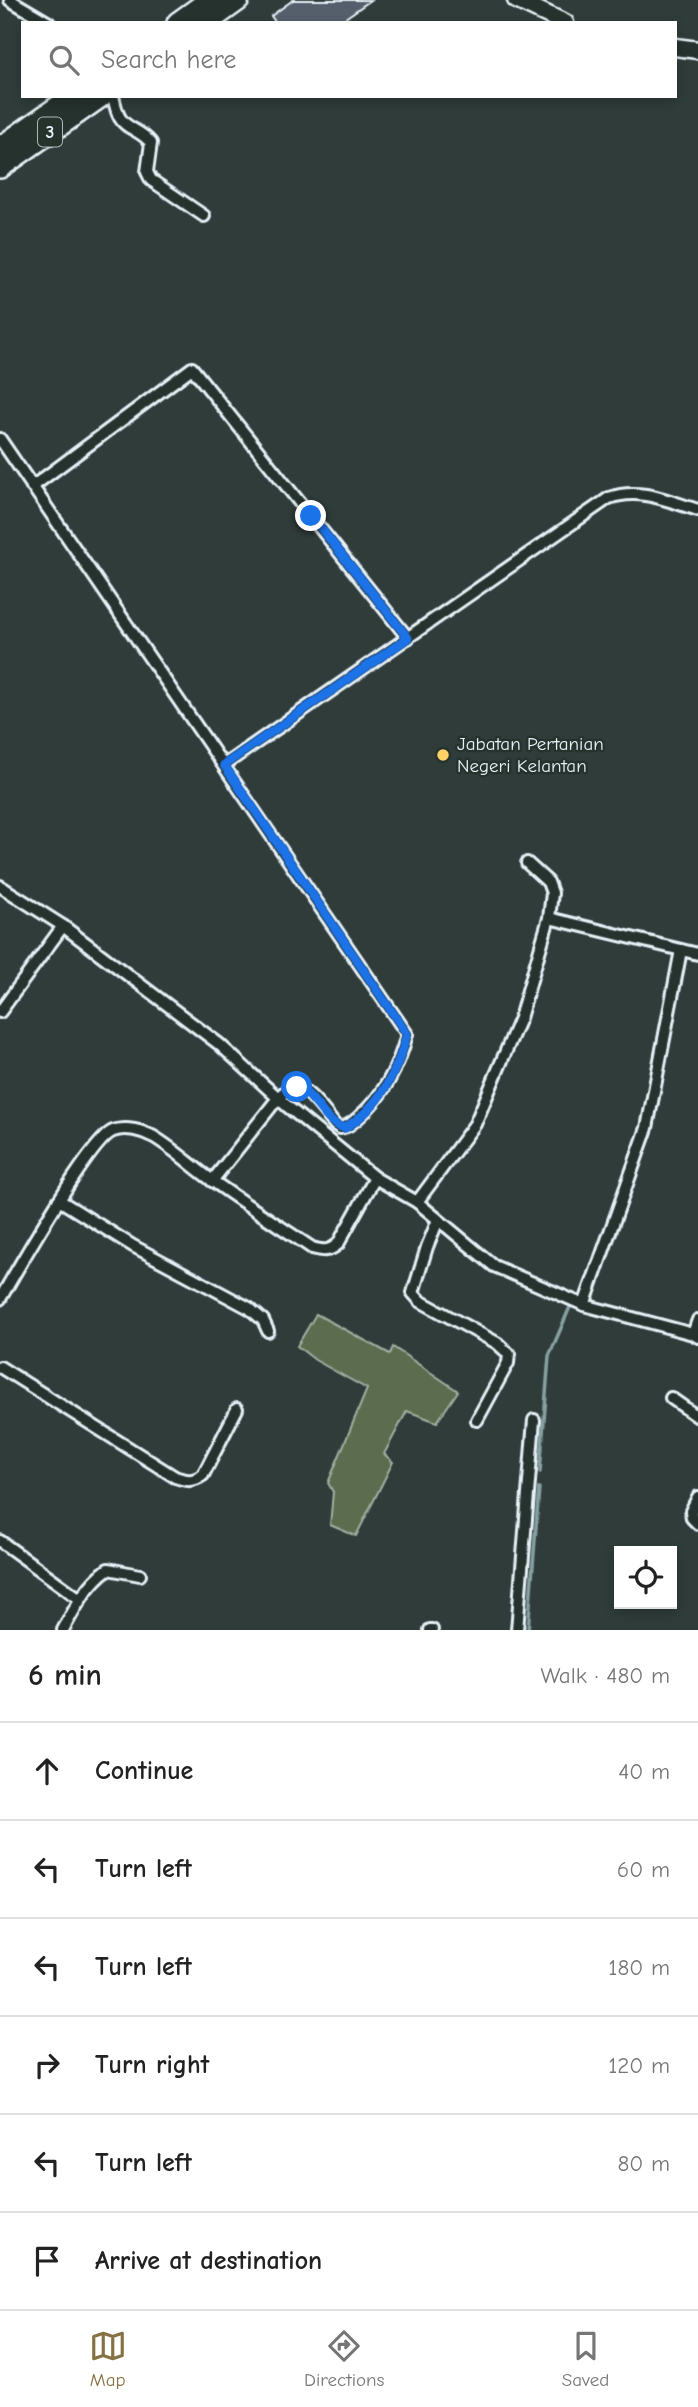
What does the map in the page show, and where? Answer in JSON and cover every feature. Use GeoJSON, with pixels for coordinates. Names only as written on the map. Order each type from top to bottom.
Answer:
{"type":"FeatureCollection","features":[{"type":"Feature","properties":{"kind":"highway"},"geometry":{"type":"LineString","coordinates":[[181,21],[210,0]]}},
{"type":"Feature","properties":{"kind":"highway"},"geometry":{"type":"LineString","coordinates":[[209,21],[238,0]]}},
{"type":"Feature","properties":{"kind":"highway","name":"3"},"geometry":{"type":"LineString","coordinates":[[0,148],[71,98]]}},
{"type":"Feature","properties":{"kind":"highway","name":"3"},"geometry":{"type":"LineString","coordinates":[[0,167],[98,98]]}},
{"type":"Feature","properties":{"kind":"main road"},"geometry":{"type":"LineString","coordinates":[[516,0],[561,21]]}},
{"type":"Feature","properties":{"kind":"main road"},"geometry":{"type":"LineString","coordinates":[[677,47],[698,50]]}},
{"type":"Feature","properties":{"kind":"street"},"geometry":{"type":"LineString","coordinates":[[9,0],[46,21]]}},
{"type":"Feature","properties":{"kind":"street"},"geometry":{"type":"LineString","coordinates":[[114,98],[120,118],[129,128],[142,132],[151,143],[147,172],[151,180],[204,216]]}},
{"type":"Feature","properties":{"kind":"street"},"geometry":{"type":"LineString","coordinates":[[32,487],[192,368],[408,638]]}},
{"type":"Feature","properties":{"kind":"street"},"geometry":{"type":"LineString","coordinates":[[0,439],[407,1034],[383,1092],[345,1128],[335,1125],[302,1088],[291,1087],[278,1098],[212,1181]]}},
{"type":"Feature","properties":{"kind":"street"},"geometry":{"type":"LineString","coordinates":[[224,765],[609,498],[636,492],[698,510]]}},
{"type":"Feature","properties":{"kind":"street"},"geometry":{"type":"LineString","coordinates":[[417,1202],[475,1124],[520,1018],[549,918],[551,888],[527,863]]}},
{"type":"Feature","properties":{"kind":"street"},"geometry":{"type":"LineString","coordinates":[[0,886],[63,926],[219,1044],[278,1098],[375,1178],[417,1202],[494,1266],[584,1305],[696,1336],[698,1320]]}},
{"type":"Feature","properties":{"kind":"street"},"geometry":{"type":"LineString","coordinates":[[549,918],[698,954]]}},
{"type":"Feature","properties":{"kind":"street"},"geometry":{"type":"LineString","coordinates":[[0,1012],[63,926]]}},
{"type":"Feature","properties":{"kind":"street"},"geometry":{"type":"LineString","coordinates":[[584,1305],[647,1128],[681,950]]}},
{"type":"Feature","properties":{"kind":"street"},"geometry":{"type":"LineString","coordinates":[[0,1299],[59,1200],[101,1140],[111,1131],[124,1128],[138,1130],[154,1137],[212,1181],[312,1248],[321,1251],[331,1250],[338,1244],[375,1178]]}},
{"type":"Feature","properties":{"kind":"street"},"geometry":{"type":"LineString","coordinates":[[59,1200],[133,1246],[250,1308],[263,1320],[268,1331]]}},
{"type":"Feature","properties":{"kind":"street"},"geometry":{"type":"LineString","coordinates":[[438,1220],[426,1247],[413,1293],[419,1301],[498,1343],[509,1354],[508,1363],[477,1420]]}},
{"type":"Feature","properties":{"kind":"street"},"geometry":{"type":"LineString","coordinates":[[0,1367],[185,1481],[194,1481],[203,1475],[237,1409]]}},
{"type":"Feature","properties":{"kind":"street"},"geometry":{"type":"LineString","coordinates":[[671,1398],[698,1417]]}},
{"type":"Feature","properties":{"kind":"street"},"geometry":{"type":"LineString","coordinates":[[517,1630],[534,1420]]}},
{"type":"Feature","properties":{"kind":"street"},"geometry":{"type":"LineString","coordinates":[[698,1497],[691,1511],[692,1518],[698,1524]]}},
{"type":"Feature","properties":{"kind":"street"},"geometry":{"type":"LineString","coordinates":[[0,1541],[80,1599]]}},
{"type":"Feature","properties":{"kind":"street"},"geometry":{"type":"LineString","coordinates":[[63,1630],[80,1599],[108,1569],[140,1575]]}},
{"type":"Feature","properties":{"kind":"green space"},"geometry":{"type":"Polygon","coordinates":[[[316,1314],[390,1354],[393,1347],[458,1391],[437,1422],[407,1411],[384,1454],[393,1462],[356,1536],[330,1525],[333,1492],[328,1483],[367,1389],[315,1360],[297,1346],[316,1314]]]}},
{"type":"Feature","properties":{"kind":"building"},"geometry":{"type":"Polygon","coordinates":[[[293,0],[371,0],[341,21],[275,21],[271,16],[293,0]]]}},
{"type":"Feature","properties":{"kind":"waterway"},"geometry":{"type":"LineString","coordinates":[[540,1472],[549,1356],[570,1307]]}},
{"type":"Feature","properties":{"kind":"waterway"},"geometry":{"type":"LineString","coordinates":[[528,1630],[539,1488]]}},
{"type":"Feature","properties":{"kind":"place","name":"Jabatan Pertanian Negeri Kelantan"},"geometry":{"type":"Point","coordinates":[443,755]}},
{"type":"Feature","properties":{"kind":"route"},"geometry":{"type":"LineString","coordinates":[[297,1087],[307,1092],[335,1125],[345,1128],[383,1092],[407,1037],[224,765],[408,638],[311,516]]}}]}
